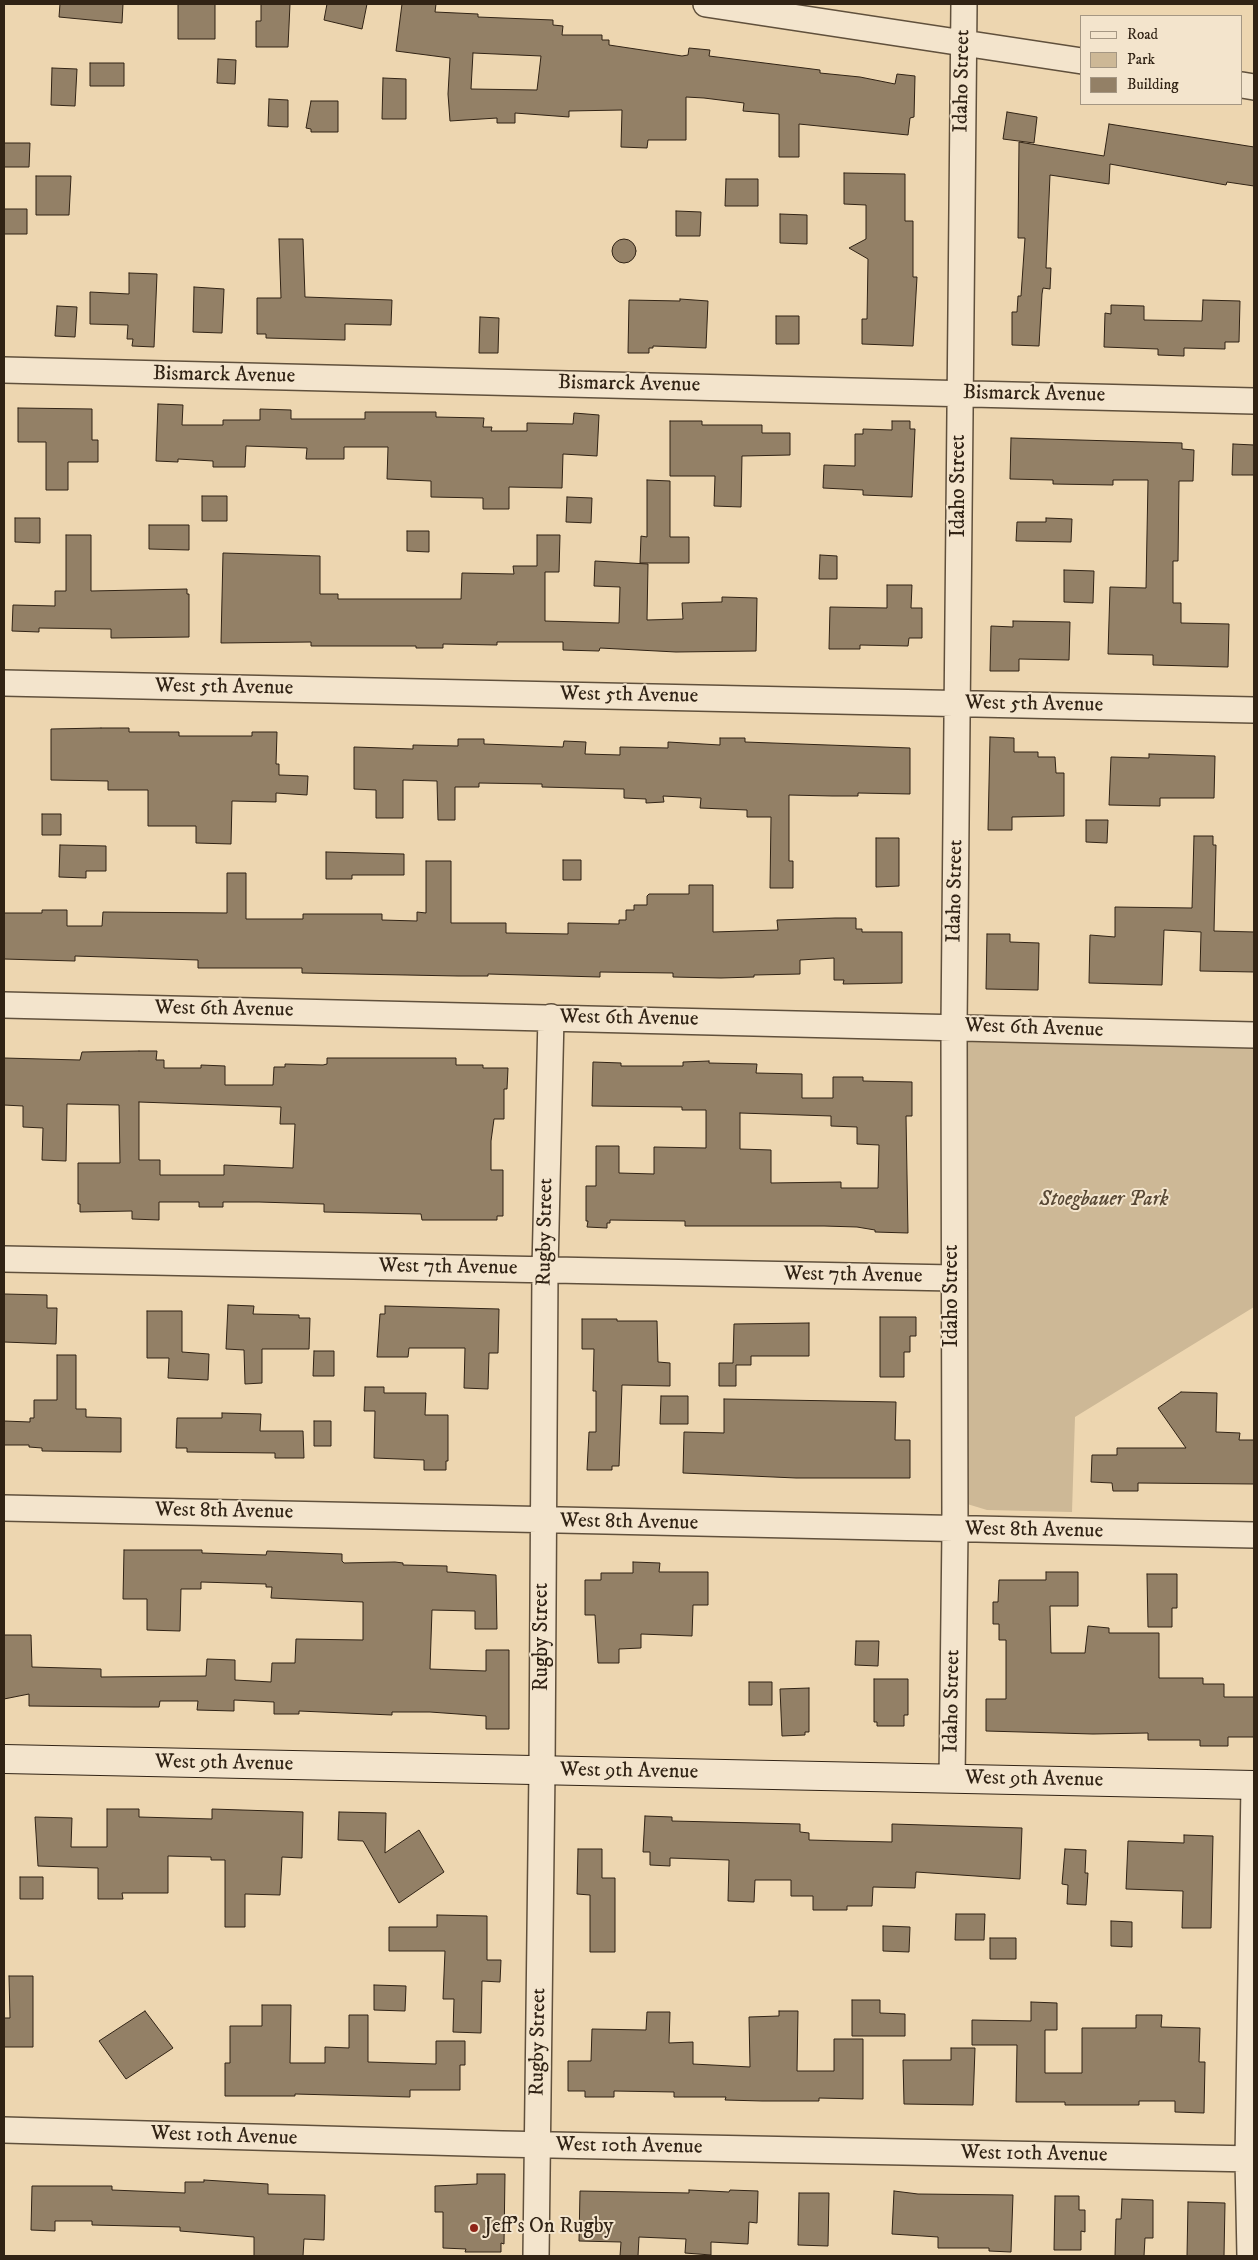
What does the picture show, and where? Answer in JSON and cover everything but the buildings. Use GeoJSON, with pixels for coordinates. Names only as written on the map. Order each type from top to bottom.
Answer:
{"type":"FeatureCollection","features":[{"type":"Feature","properties":{"kind":"main road","name":"West 9th Avenue"},"geometry":{"type":"LineString","coordinates":[[4,1759],[1254,1785]]}},
{"type":"Feature","properties":{"kind":"street"},"geometry":{"type":"LineString","coordinates":[[706,4],[1080,61]]}},
{"type":"Feature","properties":{"kind":"street","name":"Idaho Street"},"geometry":{"type":"LineString","coordinates":[[952,1779],[955,1530],[954,1026],[964,4]]}},
{"type":"Feature","properties":{"kind":"street","name":"Bismarck Avenue"},"geometry":{"type":"LineString","coordinates":[[4,370],[1254,401]]}},
{"type":"Feature","properties":{"kind":"street","name":"West 5th Avenue"},"geometry":{"type":"LineString","coordinates":[[4,683],[1254,710]]}},
{"type":"Feature","properties":{"kind":"street","name":"West 6th Avenue"},"geometry":{"type":"LineString","coordinates":[[4,1005],[1254,1034]]}},
{"type":"Feature","properties":{"kind":"street","name":"Rugby Street"},"geometry":{"type":"LineString","coordinates":[[536,2256],[542,1770],[545,1269],[551,1017]]}},
{"type":"Feature","properties":{"kind":"street","name":"West 7th Avenue"},"geometry":{"type":"LineString","coordinates":[[4,1258],[953,1278]]}},
{"type":"Feature","properties":{"kind":"street","name":"West 8th Avenue"},"geometry":{"type":"LineString","coordinates":[[4,1508],[1254,1535]]}},
{"type":"Feature","properties":{"kind":"street"},"geometry":{"type":"LineString","coordinates":[[1250,2256],[1254,1785]]}},
{"type":"Feature","properties":{"kind":"street","name":"West 10th Avenue"},"geometry":{"type":"LineString","coordinates":[[4,2130],[538,2145],[1251,2159]]}},
{"type":"Feature","properties":{"kind":"green space","name":"Stoegbauer Park"},"geometry":{"type":"Polygon","coordinates":[[[954,1026],[1254,1035],[1254,1307],[1075,1417],[1072,1512],[987,1510],[954,1500],[954,1026]]]}},
{"type":"Feature","properties":{"kind":"place","name":"Jeff's On Rugby"},"geometry":{"type":"Point","coordinates":[474,2228]}}]}
